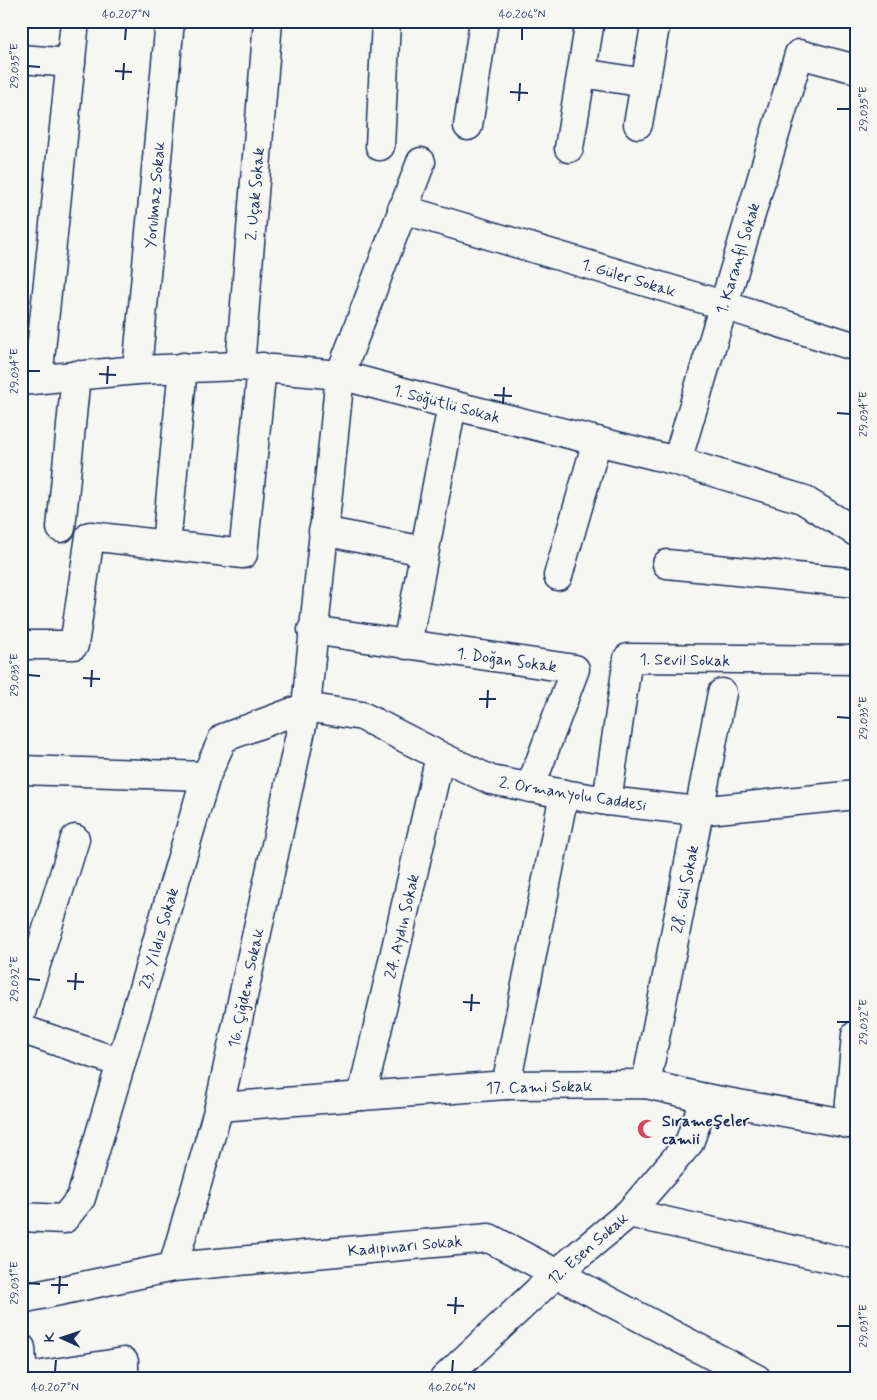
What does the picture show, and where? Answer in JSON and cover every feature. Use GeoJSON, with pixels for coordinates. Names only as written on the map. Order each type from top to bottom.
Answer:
{"type":"FeatureCollection","features":[{"type":"Feature","properties":{"kind":"street"},"geometry":{"type":"LineString","coordinates":[[30,380],[75,21]]}},
{"type":"Feature","properties":{"kind":"street","name":"Yorulmaz Sokak"},"geometry":{"type":"LineString","coordinates":[[138,370],[170,21]]}},
{"type":"Feature","properties":{"kind":"street","name":"2. Uçak Sokak"},"geometry":{"type":"LineString","coordinates":[[166,545],[243,554],[268,21]]}},
{"type":"Feature","properties":{"kind":"street"},"geometry":{"type":"LineString","coordinates":[[380,146],[386,21]]}},
{"type":"Feature","properties":{"kind":"street"},"geometry":{"type":"LineString","coordinates":[[468,126],[484,21]]}},
{"type":"Feature","properties":{"kind":"street"},"geometry":{"type":"LineString","coordinates":[[569,148],[590,21]]}},
{"type":"Feature","properties":{"kind":"street"},"geometry":{"type":"LineString","coordinates":[[638,124],[656,21]]}},
{"type":"Feature","properties":{"kind":"street","name":"1. Karanfil Sokak"},"geometry":{"type":"LineString","coordinates":[[677,461],[799,54],[856,69]]}},
{"type":"Feature","properties":{"kind":"street"},"geometry":{"type":"LineString","coordinates":[[21,59],[71,63]]}},
{"type":"Feature","properties":{"kind":"street"},"geometry":{"type":"LineString","coordinates":[[582,73],[645,83]]}},
{"type":"Feature","properties":{"kind":"street","name":"16. Çiğdem Sokak"},"geometry":{"type":"LineString","coordinates":[[173,1267],[220,1107],[306,707],[312,630],[340,374],[421,162]]}},
{"type":"Feature","properties":{"kind":"street","name":"1. Güler Sokak"},"geometry":{"type":"LineString","coordinates":[[402,209],[723,305],[856,347]]}},
{"type":"Feature","properties":{"kind":"street","name":"1. Söğütlü Sokak"},"geometry":{"type":"LineString","coordinates":[[30,380],[183,367],[251,366],[340,374],[452,405],[677,461],[802,500],[856,532]]}},
{"type":"Feature","properties":{"kind":"street"},"geometry":{"type":"LineString","coordinates":[[21,645],[74,645],[90,536],[166,545],[183,367]]}},
{"type":"Feature","properties":{"kind":"street"},"geometry":{"type":"LineString","coordinates":[[61,528],[76,375]]}},
{"type":"Feature","properties":{"kind":"street"},"geometry":{"type":"LineString","coordinates":[[407,645],[452,405]]}},
{"type":"Feature","properties":{"kind":"street"},"geometry":{"type":"LineString","coordinates":[[558,576],[597,441]]}},
{"type":"Feature","properties":{"kind":"street"},"geometry":{"type":"LineString","coordinates":[[323,531],[424,551]]}},
{"type":"Feature","properties":{"kind":"street"},"geometry":{"type":"LineString","coordinates":[[666,564],[856,583]]}},
{"type":"Feature","properties":{"kind":"street","name":"1. Doğan Sokak"},"geometry":{"type":"LineString","coordinates":[[312,630],[575,669],[530,788]]}},
{"type":"Feature","properties":{"kind":"street","name":"1. Sevil Sokak"},"geometry":{"type":"LineString","coordinates":[[607,801],[628,658],[856,660]]}},
{"type":"Feature","properties":{"kind":"street","name":"28. Gül Sokak"},"geometry":{"type":"LineString","coordinates":[[646,1084],[722,693]]}},
{"type":"Feature","properties":{"kind":"street","name":"2. Ormanyolu Caddesi"},"geometry":{"type":"LineString","coordinates":[[306,707],[362,716],[491,780],[607,801],[698,811],[856,795]]}},
{"type":"Feature","properties":{"kind":"street","name":"23. Yıldız Sokak"},"geometry":{"type":"LineString","coordinates":[[21,1217],[64,1219],[81,1198],[206,776],[222,738],[306,707]]}},
{"type":"Feature","properties":{"kind":"street","name":"24. Aydın Sokak"},"geometry":{"type":"LineString","coordinates":[[362,1096],[440,756]]}},
{"type":"Feature","properties":{"kind":"street"},"geometry":{"type":"LineString","coordinates":[[21,770],[206,776]]}},
{"type":"Feature","properties":{"kind":"street"},"geometry":{"type":"LineString","coordinates":[[506,1085],[564,794]]}},
{"type":"Feature","properties":{"kind":"street"},"geometry":{"type":"LineString","coordinates":[[21,1013],[75,839]]}},
{"type":"Feature","properties":{"kind":"street"},"geometry":{"type":"LineString","coordinates":[[21,1029],[121,1063]]}},
{"type":"Feature","properties":{"kind":"street"},"geometry":{"type":"LineString","coordinates":[[852,1125],[856,1035]]}},
{"type":"Feature","properties":{"kind":"street","name":"17. Cami Sokak"},"geometry":{"type":"LineString","coordinates":[[220,1107],[506,1085],[646,1084],[705,1098],[852,1125]]}},
{"type":"Feature","properties":{"kind":"street","name":"12. Esen Sokak"},"geometry":{"type":"LineString","coordinates":[[444,1379],[557,1273],[629,1213],[689,1143],[705,1098]]}},
{"type":"Feature","properties":{"kind":"street"},"geometry":{"type":"LineString","coordinates":[[629,1213],[856,1264]]}},
{"type":"Feature","properties":{"kind":"street","name":"Kadıpınarı Sokak"},"geometry":{"type":"LineString","coordinates":[[21,1299],[173,1267],[489,1238],[758,1379]]}},
{"type":"Feature","properties":{"kind":"street"},"geometry":{"type":"LineString","coordinates":[[21,1348],[23,1378],[124,1362],[124,1379]]}},
{"type":"Feature","properties":{"kind":"place","name":"Sırameşeler camii"},"geometry":{"type":"Point","coordinates":[647,1129]}}]}
